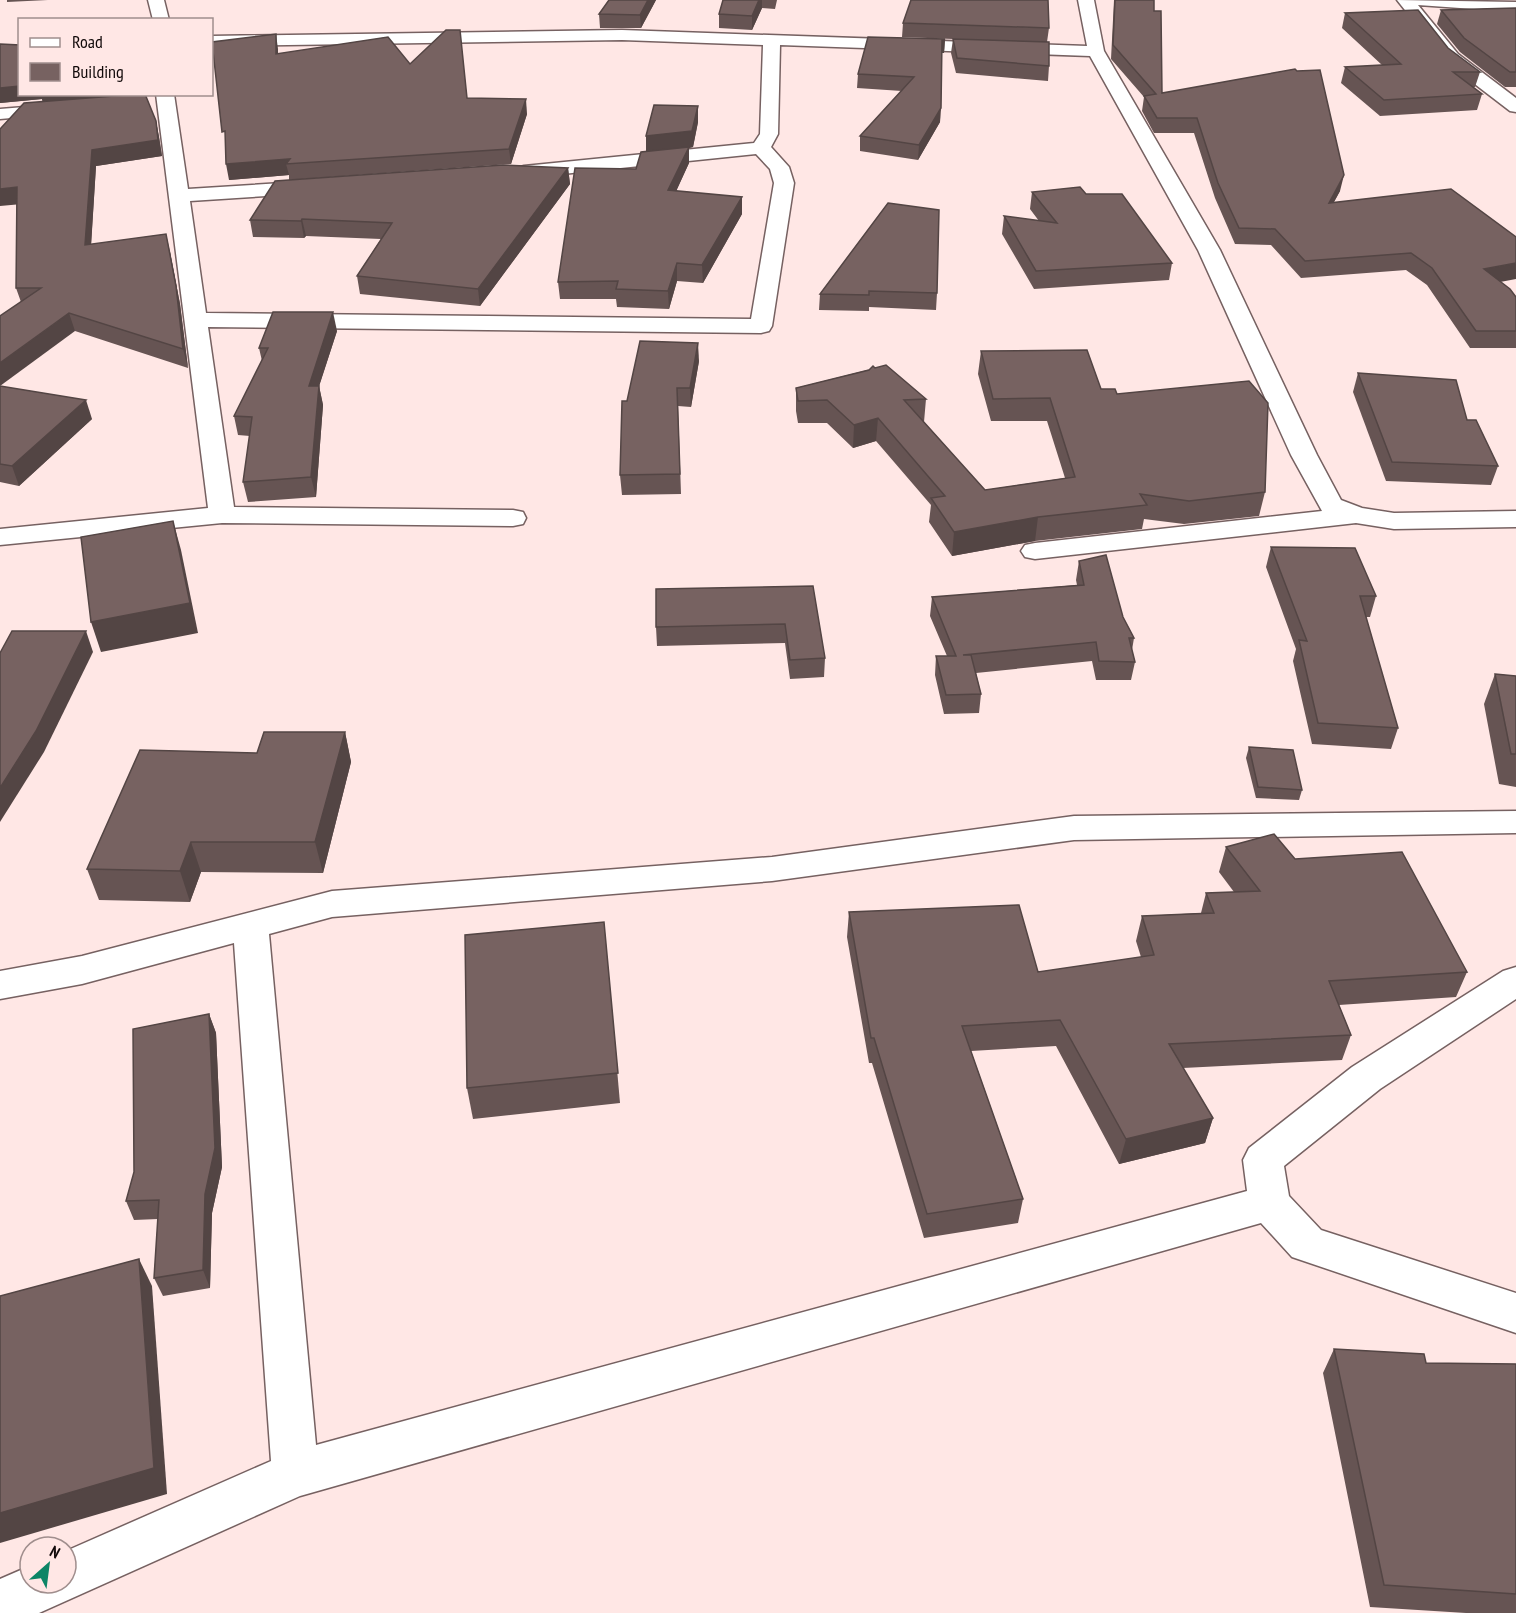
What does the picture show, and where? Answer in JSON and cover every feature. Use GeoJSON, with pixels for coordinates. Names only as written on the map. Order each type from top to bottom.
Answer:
{"type":"FeatureCollection","features":[{"type":"Feature","properties":{"kind":"street"},"geometry":{"type":"LineString","coordinates":[[156,0],[160,18]]}},
{"type":"Feature","properties":{"kind":"street"},"geometry":{"type":"LineString","coordinates":[[1086,0],[1096,51],[1209,250],[1304,455],[1331,505],[1356,515],[1394,521],[1516,519]]}},
{"type":"Feature","properties":{"kind":"street"},"geometry":{"type":"LineString","coordinates":[[1405,0],[1452,58],[1516,107]]}},
{"type":"Feature","properties":{"kind":"street"},"geometry":{"type":"LineString","coordinates":[[1411,0],[1516,7]]}},
{"type":"Feature","properties":{"kind":"street"},"geometry":{"type":"LineString","coordinates":[[213,41],[622,35],[1096,51]]}},
{"type":"Feature","properties":{"kind":"street"},"geometry":{"type":"LineString","coordinates":[[761,148],[769,134],[772,39]]}},
{"type":"Feature","properties":{"kind":"street"},"geometry":{"type":"LineString","coordinates":[[161,99],[178,196],[222,515]]}},
{"type":"Feature","properties":{"kind":"street"},"geometry":{"type":"LineString","coordinates":[[0,114],[75,108]]}},
{"type":"Feature","properties":{"kind":"street"},"geometry":{"type":"LineString","coordinates":[[504,173],[761,148]]}},
{"type":"Feature","properties":{"kind":"street"},"geometry":{"type":"LineString","coordinates":[[195,320],[761,326],[784,183],[779,167],[761,148]]}},
{"type":"Feature","properties":{"kind":"street"},"geometry":{"type":"LineString","coordinates":[[178,196],[331,185]]}},
{"type":"Feature","properties":{"kind":"street"},"geometry":{"type":"LineString","coordinates":[[0,537],[222,515],[513,518]]}},
{"type":"Feature","properties":{"kind":"street"},"geometry":{"type":"LineString","coordinates":[[1035,551],[1356,515]]}},
{"type":"Feature","properties":{"kind":"street"},"geometry":{"type":"LineString","coordinates":[[0,985],[82,970],[332,904],[772,869],[1074,828],[1516,822]]}},
{"type":"Feature","properties":{"kind":"street"},"geometry":{"type":"LineString","coordinates":[[250,926],[295,1474]]}},
{"type":"Feature","properties":{"kind":"street"},"geometry":{"type":"LineString","coordinates":[[1516,981],[1366,1077],[1263,1160],[1269,1203],[1307,1244],[1516,1313]]}},
{"type":"Feature","properties":{"kind":"street"},"geometry":{"type":"LineString","coordinates":[[78,1571],[295,1474],[1269,1203]]}},
{"type":"Feature","properties":{"kind":"street"},"geometry":{"type":"LineString","coordinates":[[0,1605],[22,1595]]}},
{"type":"Feature","properties":{"kind":"building"},"geometry":{"type":"Polygon","coordinates":[[[609,0],[648,0],[640,15],[599,14],[609,0]]]}},
{"type":"Feature","properties":{"kind":"building"},"geometry":{"type":"Polygon","coordinates":[[[723,0],[759,0],[752,16],[719,14],[723,0]]]}},
{"type":"Feature","properties":{"kind":"building"},"geometry":{"type":"Polygon","coordinates":[[[911,0],[1048,0],[1049,28],[903,23],[911,0]]]}},
{"type":"Feature","properties":{"kind":"building"},"geometry":{"type":"Polygon","coordinates":[[[1115,0],[1154,0],[1154,11],[1161,11],[1162,93],[1295,69],[1297,71],[1320,70],[1344,175],[1329,203],[1451,189],[1516,237],[1516,263],[1484,269],[1510,289],[1516,297],[1516,331],[1476,331],[1432,268],[1411,253],[1305,261],[1275,229],[1239,228],[1218,183],[1197,118],[1157,118],[1144,96],[1156,94],[1113,45],[1115,0]]]}},
{"type":"Feature","properties":{"kind":"building"},"geometry":{"type":"Polygon","coordinates":[[[1516,8],[1516,72],[1510,72],[1464,38],[1441,10],[1516,8]]]}},
{"type":"Feature","properties":{"kind":"building"},"geometry":{"type":"Polygon","coordinates":[[[1418,10],[1448,48],[1480,72],[1453,72],[1482,94],[1384,100],[1345,67],[1401,64],[1345,13],[1418,10]]]}},
{"type":"Feature","properties":{"kind":"building"},"geometry":{"type":"Polygon","coordinates":[[[446,30],[460,30],[467,98],[526,99],[509,149],[286,164],[290,159],[226,164],[225,131],[222,132],[213,42],[276,34],[276,54],[388,37],[410,64],[446,30]]]}},
{"type":"Feature","properties":{"kind":"building"},"geometry":{"type":"Polygon","coordinates":[[[868,37],[945,39],[942,40],[941,108],[919,145],[860,136],[914,77],[858,74],[868,37]]]}},
{"type":"Feature","properties":{"kind":"building"},"geometry":{"type":"Polygon","coordinates":[[[953,39],[1049,42],[1049,66],[957,58],[953,39]]]}},
{"type":"Feature","properties":{"kind":"building"},"geometry":{"type":"Polygon","coordinates":[[[0,44],[18,45],[18,86],[0,88],[0,44]]]}},
{"type":"Feature","properties":{"kind":"building"},"geometry":{"type":"Polygon","coordinates":[[[146,96],[156,121],[158,140],[92,150],[85,245],[166,234],[176,286],[183,349],[69,313],[0,363],[0,316],[41,288],[16,288],[17,187],[0,189],[0,129],[24,103],[146,96]]]}},
{"type":"Feature","properties":{"kind":"building"},"geometry":{"type":"Polygon","coordinates":[[[654,105],[698,106],[692,131],[646,136],[654,105]]]}},
{"type":"Feature","properties":{"kind":"building"},"geometry":{"type":"Polygon","coordinates":[[[689,147],[668,190],[742,197],[702,265],[677,263],[668,291],[616,289],[618,281],[558,282],[575,168],[636,169],[641,152],[689,147]]]}},
{"type":"Feature","properties":{"kind":"building"},"geometry":{"type":"Polygon","coordinates":[[[503,165],[568,168],[478,289],[357,276],[392,223],[302,219],[301,221],[250,220],[275,181],[503,165]]]}},
{"type":"Feature","properties":{"kind":"building"},"geometry":{"type":"Polygon","coordinates":[[[1080,187],[1086,194],[1122,194],[1172,263],[1036,271],[1004,216],[1057,223],[1032,192],[1080,187]]]}},
{"type":"Feature","properties":{"kind":"building"},"geometry":{"type":"Polygon","coordinates":[[[888,203],[939,210],[937,293],[869,291],[869,295],[820,294],[888,203]]]}},
{"type":"Feature","properties":{"kind":"building"},"geometry":{"type":"Polygon","coordinates":[[[273,312],[333,312],[309,386],[319,386],[311,477],[243,482],[252,417],[234,416],[268,348],[259,348],[273,312]]]}},
{"type":"Feature","properties":{"kind":"building"},"geometry":{"type":"Polygon","coordinates":[[[640,341],[698,343],[690,388],[677,388],[680,474],[620,475],[622,401],[627,401],[640,341]]]}},
{"type":"Feature","properties":{"kind":"building"},"geometry":{"type":"Polygon","coordinates":[[[1087,350],[1101,389],[1115,389],[1117,394],[1249,381],[1268,403],[1265,492],[1189,501],[1140,494],[1147,505],[1038,517],[954,532],[931,498],[945,496],[878,418],[854,425],[827,400],[798,401],[796,388],[869,370],[873,366],[875,368],[886,365],[926,399],[904,400],[985,490],[1075,477],[1050,398],[993,399],[981,351],[1087,350]]]}},
{"type":"Feature","properties":{"kind":"building"},"geometry":{"type":"Polygon","coordinates":[[[1358,373],[1456,380],[1467,420],[1476,420],[1498,466],[1392,462],[1358,373]]]}},
{"type":"Feature","properties":{"kind":"building"},"geometry":{"type":"Polygon","coordinates":[[[0,386],[86,400],[12,466],[0,464],[0,386]]]}},
{"type":"Feature","properties":{"kind":"building"},"geometry":{"type":"Polygon","coordinates":[[[173,521],[190,603],[91,622],[81,537],[173,521]]]}},
{"type":"Feature","properties":{"kind":"building"},"geometry":{"type":"Polygon","coordinates":[[[1271,547],[1355,548],[1376,596],[1360,596],[1398,728],[1318,723],[1299,640],[1307,641],[1271,547]]]}},
{"type":"Feature","properties":{"kind":"building"},"geometry":{"type":"Polygon","coordinates":[[[1106,555],[1123,617],[1134,638],[1129,638],[1135,662],[1099,661],[1096,642],[963,655],[971,655],[981,694],[946,695],[936,656],[956,656],[932,597],[1084,585],[1079,561],[1106,555]]]}},
{"type":"Feature","properties":{"kind":"building"},"geometry":{"type":"Polygon","coordinates":[[[813,586],[825,658],[790,660],[785,624],[656,627],[656,589],[813,586]]]}},
{"type":"Feature","properties":{"kind":"building"},"geometry":{"type":"Polygon","coordinates":[[[12,631],[86,631],[36,731],[0,788],[0,653],[12,631]]]}},
{"type":"Feature","properties":{"kind":"building"},"geometry":{"type":"Polygon","coordinates":[[[1495,674],[1516,676],[1516,754],[1511,754],[1495,674]]]}},
{"type":"Feature","properties":{"kind":"building"},"geometry":{"type":"Polygon","coordinates":[[[264,732],[345,732],[315,842],[191,842],[180,871],[87,869],[140,750],[257,753],[264,732]]]}},
{"type":"Feature","properties":{"kind":"building"},"geometry":{"type":"Polygon","coordinates":[[[1249,747],[1293,750],[1302,790],[1258,787],[1249,747]]]}},
{"type":"Feature","properties":{"kind":"building"},"geometry":{"type":"Polygon","coordinates":[[[1274,834],[1295,859],[1402,852],[1467,972],[1329,981],[1351,1035],[1169,1044],[1213,1118],[1126,1139],[1060,1020],[962,1026],[1023,1199],[927,1214],[874,1038],[871,1038],[849,912],[1019,905],[1038,972],[1154,955],[1142,916],[1214,913],[1206,893],[1260,891],[1226,847],[1274,834]]]}},
{"type":"Feature","properties":{"kind":"building"},"geometry":{"type":"Polygon","coordinates":[[[604,922],[618,1073],[467,1088],[465,935],[604,922]]]}},
{"type":"Feature","properties":{"kind":"building"},"geometry":{"type":"Polygon","coordinates":[[[209,1014],[215,1148],[205,1194],[203,1270],[154,1278],[159,1200],[126,1201],[134,1172],[133,1029],[209,1014]]]}},
{"type":"Feature","properties":{"kind":"building"},"geometry":{"type":"Polygon","coordinates":[[[139,1259],[154,1468],[0,1513],[0,1296],[139,1259]]]}},
{"type":"Feature","properties":{"kind":"building"},"geometry":{"type":"Polygon","coordinates":[[[1334,1349],[1424,1354],[1426,1363],[1516,1364],[1516,1594],[1384,1585],[1334,1349]]]}}]}
